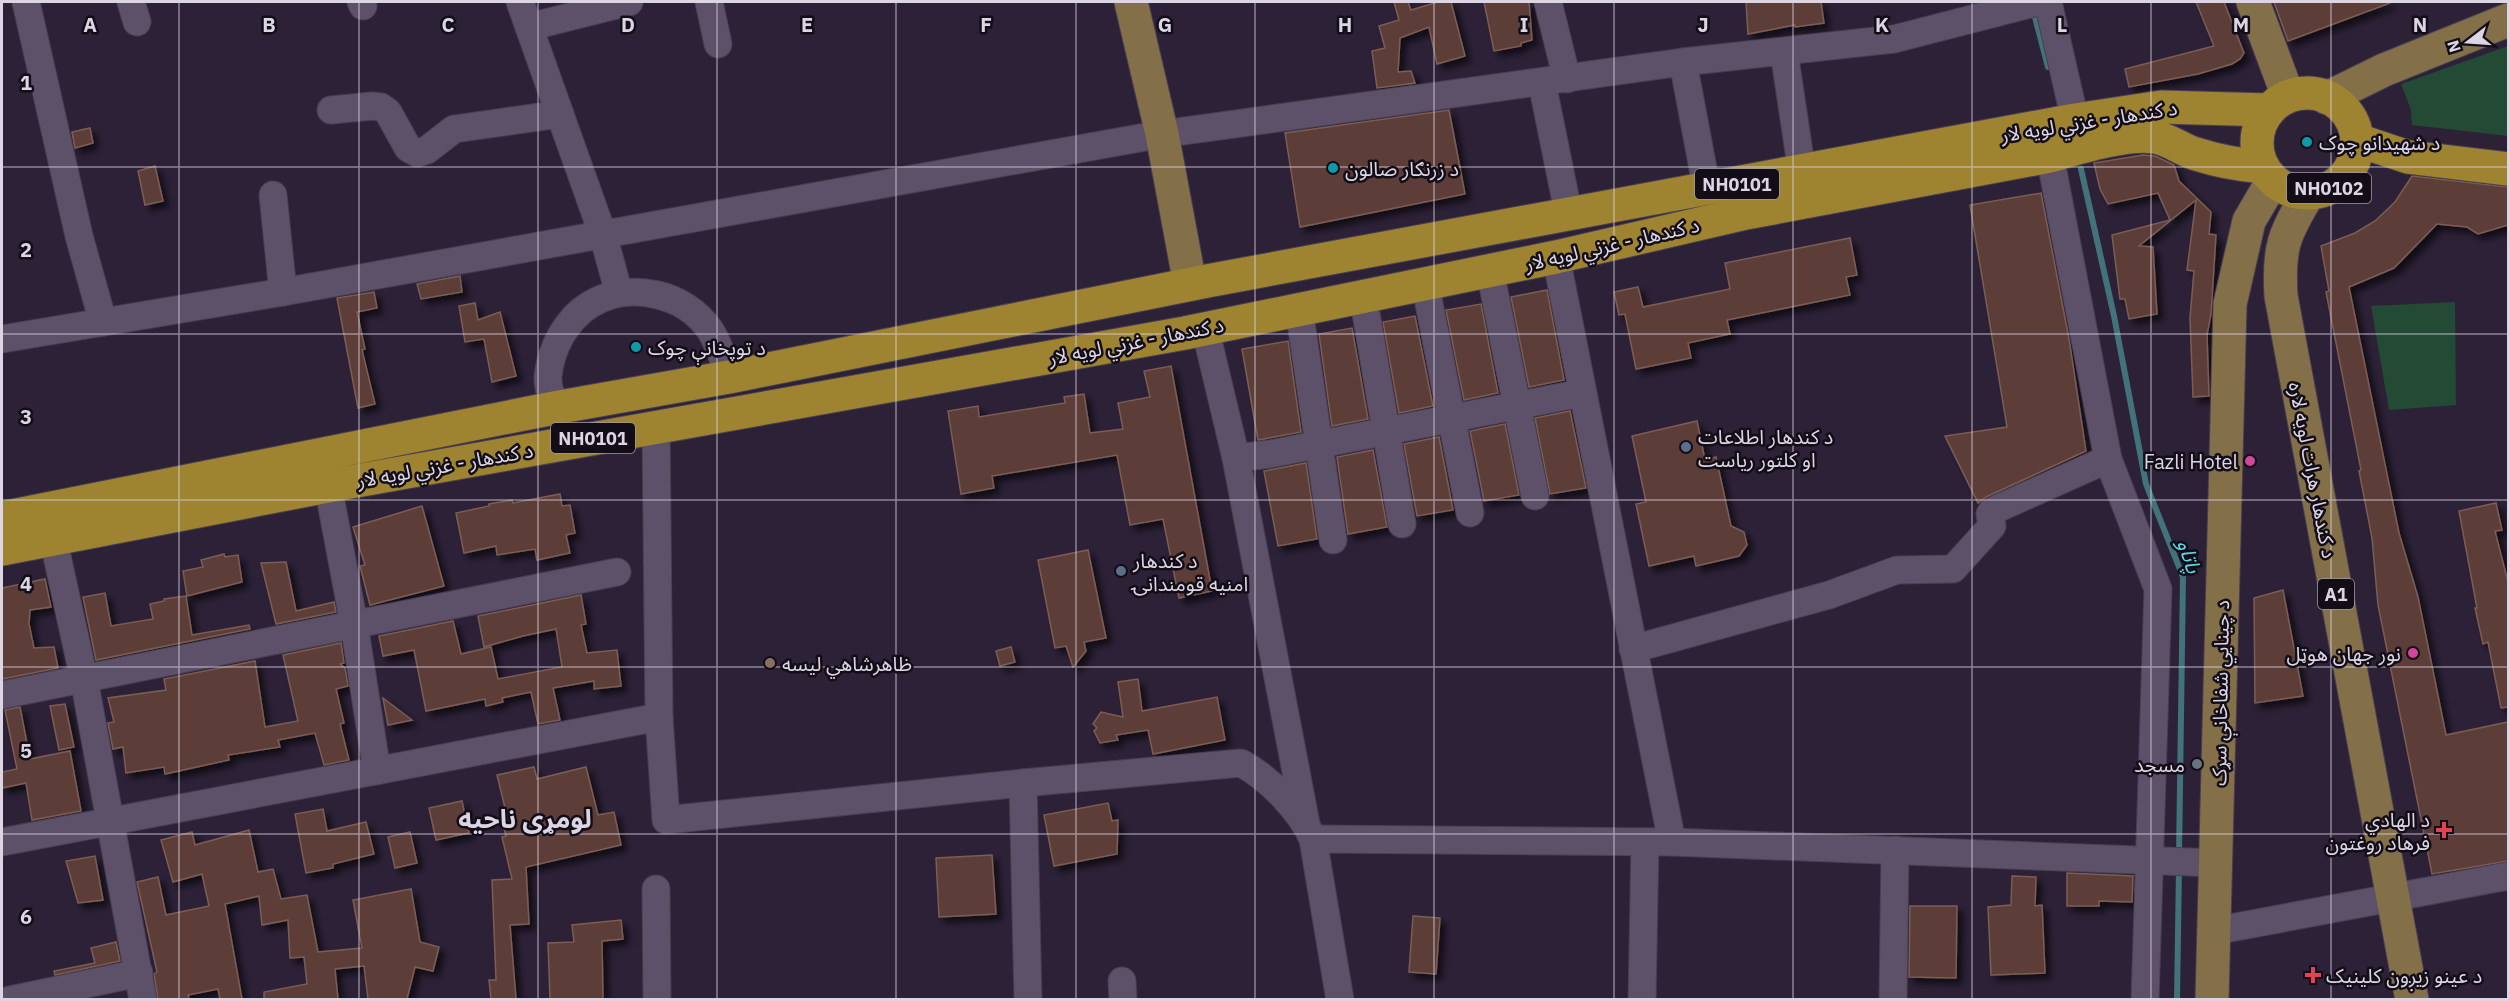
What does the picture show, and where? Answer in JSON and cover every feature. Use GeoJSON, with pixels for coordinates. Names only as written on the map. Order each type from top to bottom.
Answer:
{"type":"FeatureCollection","features":[{"type":"Feature","properties":{"kind":"highway"},"geometry":{"type":"LineString","coordinates":[[2279,103],[2301,93],[2314,93],[2327,98],[2342,108],[2352,122],[2357,140]]}},
{"type":"Feature","properties":{"kind":"highway","name":"د کندهار - غزني لويه لار"},"geometry":{"type":"LineString","coordinates":[[2,518],[554,408],[729,377],[1190,284],[1569,216],[2075,120],[2161,107],[2279,103]]}},
{"type":"Feature","properties":{"kind":"highway","name":"NH0102"},"geometry":{"type":"LineString","coordinates":[[2279,103],[2261,123],[2257,138],[2258,153],[2268,174],[2296,192],[2309,193],[2328,188],[2344,177],[2354,159],[2357,140],[2408,157],[2508,169]]}},
{"type":"Feature","properties":{"kind":"highway","name":"د کندهار - غزني لويه لار"},"geometry":{"type":"LineString","coordinates":[[2,549],[328,486],[1205,328],[1556,257],[1746,213],[2050,156],[2105,142],[2153,137],[2176,144],[2195,154],[2210,156],[2224,163],[2268,174]]}},
{"type":"Feature","properties":{"kind":"main road"},"geometry":{"type":"LineString","coordinates":[[1131,2],[1162,134],[1190,284]]}},
{"type":"Feature","properties":{"kind":"main road"},"geometry":{"type":"LineString","coordinates":[[2253,2],[2279,103]]}},
{"type":"Feature","properties":{"kind":"main road"},"geometry":{"type":"LineString","coordinates":[[2327,98],[2384,70],[2508,20]]}},
{"type":"Feature","properties":{"kind":"main road","name":"د چينايي شفاخانې سړک"},"geometry":{"type":"LineString","coordinates":[[2212,999],[2214,931],[2208,863],[2230,304],[2248,221],[2268,174]]}},
{"type":"Feature","properties":{"kind":"main road","name":"د کندهار هرات لویه لاره"},"geometry":{"type":"LineString","coordinates":[[2309,193],[2289,226],[2279,259],[2281,296],[2412,999]]}},
{"type":"Feature","properties":{"kind":"street"},"geometry":{"type":"LineString","coordinates":[[26,2],[80,236],[103,322]]}},
{"type":"Feature","properties":{"kind":"street"},"geometry":{"type":"LineString","coordinates":[[520,2],[603,235],[619,293]]}},
{"type":"Feature","properties":{"kind":"street"},"geometry":{"type":"LineString","coordinates":[[529,27],[629,2]]}},
{"type":"Feature","properties":{"kind":"street"},"geometry":{"type":"LineString","coordinates":[[709,2],[718,44]]}},
{"type":"Feature","properties":{"kind":"street"},"geometry":{"type":"LineString","coordinates":[[1548,2],[1569,216]]}},
{"type":"Feature","properties":{"kind":"street"},"geometry":{"type":"LineString","coordinates":[[2,339],[283,292],[1162,134],[1683,62],[1894,39],[1978,9],[2042,3],[2075,120]]}},
{"type":"Feature","properties":{"kind":"street"},"geometry":{"type":"LineString","coordinates":[[1784,52],[1802,172]]}},
{"type":"Feature","properties":{"kind":"street"},"geometry":{"type":"LineString","coordinates":[[1683,62],[1707,190]]}},
{"type":"Feature","properties":{"kind":"street"},"geometry":{"type":"LineString","coordinates":[[331,110],[381,107],[388,112],[408,148],[417,153],[427,150],[454,129],[560,114]]}},
{"type":"Feature","properties":{"kind":"street"},"geometry":{"type":"LineString","coordinates":[[2050,156],[2108,459],[2158,589],[2156,861],[2145,999]]}},
{"type":"Feature","properties":{"kind":"street"},"geometry":{"type":"LineString","coordinates":[[273,195],[283,292]]}},
{"type":"Feature","properties":{"kind":"street"},"geometry":{"type":"LineString","coordinates":[[1556,257],[1581,393],[1672,842]]}},
{"type":"Feature","properties":{"kind":"street"},"geometry":{"type":"LineString","coordinates":[[1490,271],[1535,496]]}},
{"type":"Feature","properties":{"kind":"street"},"geometry":{"type":"LineString","coordinates":[[1425,283],[1470,513]]}},
{"type":"Feature","properties":{"kind":"street"},"geometry":{"type":"LineString","coordinates":[[554,408],[548,379],[554,350],[569,324],[576,317],[591,304],[619,293],[645,292],[670,298],[692,311],[710,329],[729,377]]}},
{"type":"Feature","properties":{"kind":"street"},"geometry":{"type":"LineString","coordinates":[[1363,296],[1402,524]]}},
{"type":"Feature","properties":{"kind":"street"},"geometry":{"type":"LineString","coordinates":[[1299,309],[1333,540]]}},
{"type":"Feature","properties":{"kind":"street"},"geometry":{"type":"LineString","coordinates":[[1205,328],[1236,458],[1310,832],[1340,999]]}},
{"type":"Feature","properties":{"kind":"street"},"geometry":{"type":"LineString","coordinates":[[1236,458],[1581,393]]}},
{"type":"Feature","properties":{"kind":"street"},"geometry":{"type":"LineString","coordinates":[[656,427],[659,717],[666,820],[1242,763],[1261,774],[1310,832],[1672,842],[2208,863]]}},
{"type":"Feature","properties":{"kind":"street"},"geometry":{"type":"LineString","coordinates":[[1633,649],[1829,595],[1897,570],[1953,569],[1992,526],[1990,514],[1992,511],[2108,459]]}},
{"type":"Feature","properties":{"kind":"street"},"geometry":{"type":"LineString","coordinates":[[328,486],[354,624],[377,771]]}},
{"type":"Feature","properties":{"kind":"street"},"geometry":{"type":"LineString","coordinates":[[10,999],[141,986],[84,679],[53,538]]}},
{"type":"Feature","properties":{"kind":"street"},"geometry":{"type":"LineString","coordinates":[[2,695],[617,572]]}},
{"type":"Feature","properties":{"kind":"street"},"geometry":{"type":"LineString","coordinates":[[2,842],[659,717]]}},
{"type":"Feature","properties":{"kind":"street"},"geometry":{"type":"LineString","coordinates":[[1023,783],[1028,999]]}},
{"type":"Feature","properties":{"kind":"street"},"geometry":{"type":"LineString","coordinates":[[1642,999],[1645,842]]}},
{"type":"Feature","properties":{"kind":"street"},"geometry":{"type":"LineString","coordinates":[[1893,999],[1895,850]]}},
{"type":"Feature","properties":{"kind":"street"},"geometry":{"type":"LineString","coordinates":[[2214,931],[2508,876]]}},
{"type":"Feature","properties":{"kind":"street"},"geometry":{"type":"LineString","coordinates":[[656,889],[657,999]]}},
{"type":"Feature","properties":{"kind":"green space"},"geometry":{"type":"Polygon","coordinates":[[[2508,46],[2508,136],[2412,125],[2411,110],[2401,84],[2508,46]]]}},
{"type":"Feature","properties":{"kind":"green space"},"geometry":{"type":"Polygon","coordinates":[[[2455,302],[2456,405],[2389,410],[2371,306],[2455,302]]]}},
{"type":"Feature","properties":{"kind":"building"},"geometry":{"type":"Polygon","coordinates":[[[1394,2],[1408,2],[1411,10],[1438,2],[1451,2],[1465,56],[1437,64],[1429,27],[1400,38],[1398,72],[1411,71],[1415,83],[1377,88],[1372,51],[1385,48],[1379,26],[1399,20],[1394,2]]]}},
{"type":"Feature","properties":{"kind":"building"},"geometry":{"type":"Polygon","coordinates":[[[1484,2],[1529,2],[1532,40],[1521,43],[1521,46],[1494,51],[1484,2]]]}},
{"type":"Feature","properties":{"kind":"building"},"geometry":{"type":"Polygon","coordinates":[[[1746,2],[1821,2],[1824,23],[1795,27],[1795,25],[1748,34],[1746,2]]]}},
{"type":"Feature","properties":{"kind":"building"},"geometry":{"type":"Polygon","coordinates":[[[2196,2],[2224,2],[2244,53],[2240,59],[2232,64],[2198,74],[2129,87],[2125,69],[2214,46],[2196,2]]]}},
{"type":"Feature","properties":{"kind":"building"},"geometry":{"type":"Polygon","coordinates":[[[2274,2],[2390,2],[2390,3],[2288,41],[2274,2]]]}},
{"type":"Feature","properties":{"kind":"building"},"geometry":{"type":"Polygon","coordinates":[[[1449,110],[1465,194],[1300,227],[1285,133],[1449,110]]]}},
{"type":"Feature","properties":{"kind":"building"},"geometry":{"type":"Polygon","coordinates":[[[90,128],[93,143],[75,148],[72,132],[90,128]]]}},
{"type":"Feature","properties":{"kind":"building"},"geometry":{"type":"Polygon","coordinates":[[[2143,155],[2155,156],[2174,165],[2179,181],[2211,212],[2209,234],[2216,235],[2211,314],[2207,335],[2209,396],[2193,397],[2190,318],[2194,271],[2187,270],[2196,200],[2139,246],[2153,247],[2157,314],[2129,319],[2125,299],[2120,299],[2112,235],[2170,220],[2158,193],[2108,204],[2100,189],[2094,163],[2143,155]]]}},
{"type":"Feature","properties":{"kind":"building"},"geometry":{"type":"Polygon","coordinates":[[[155,166],[163,201],[145,205],[138,171],[155,166]]]}},
{"type":"Feature","properties":{"kind":"building"},"geometry":{"type":"Polygon","coordinates":[[[2412,176],[2508,187],[2508,225],[2478,234],[2467,227],[2437,224],[2394,268],[2349,287],[2399,533],[2418,597],[2446,735],[2508,722],[2508,861],[2432,874],[2378,605],[2372,538],[2326,292],[2329,291],[2321,246],[2355,233],[2375,221],[2395,202],[2412,176]]]}},
{"type":"Feature","properties":{"kind":"building"},"geometry":{"type":"Polygon","coordinates":[[[2041,193],[2069,339],[2086,451],[1986,497],[1978,503],[1945,436],[2007,427],[1970,205],[2041,193]]]}},
{"type":"Feature","properties":{"kind":"building"},"geometry":{"type":"Polygon","coordinates":[[[1850,238],[1857,275],[1846,277],[1850,295],[1727,320],[1730,334],[1688,343],[1691,358],[1636,369],[1625,314],[1619,315],[1614,292],[1638,287],[1643,307],[1730,289],[1725,263],[1850,238]]]}},
{"type":"Feature","properties":{"kind":"building"},"geometry":{"type":"Polygon","coordinates":[[[460,276],[462,292],[421,299],[417,284],[460,276]]]}},
{"type":"Feature","properties":{"kind":"building"},"geometry":{"type":"Polygon","coordinates":[[[1547,290],[1564,380],[1529,387],[1511,297],[1547,290]]]}},
{"type":"Feature","properties":{"kind":"building"},"geometry":{"type":"Polygon","coordinates":[[[374,292],[377,308],[357,312],[365,349],[362,350],[375,404],[358,408],[337,298],[374,292]]]}},
{"type":"Feature","properties":{"kind":"building"},"geometry":{"type":"Polygon","coordinates":[[[475,303],[478,320],[500,312],[516,376],[492,382],[484,339],[465,342],[459,306],[475,303]]]}},
{"type":"Feature","properties":{"kind":"building"},"geometry":{"type":"Polygon","coordinates":[[[1481,304],[1498,393],[1464,400],[1446,310],[1481,304]]]}},
{"type":"Feature","properties":{"kind":"building"},"geometry":{"type":"Polygon","coordinates":[[[1415,316],[1433,406],[1399,413],[1383,322],[1415,316]]]}},
{"type":"Feature","properties":{"kind":"building"},"geometry":{"type":"Polygon","coordinates":[[[1352,328],[1368,419],[1332,426],[1319,334],[1352,328]]]}},
{"type":"Feature","properties":{"kind":"building"},"geometry":{"type":"Polygon","coordinates":[[[1288,341],[1301,432],[1258,440],[1242,349],[1288,341]]]}},
{"type":"Feature","properties":{"kind":"building"},"geometry":{"type":"Polygon","coordinates":[[[1171,366],[1212,591],[1179,598],[1163,519],[1130,525],[1117,455],[992,476],[994,488],[961,494],[948,411],[978,406],[979,417],[1065,403],[1064,397],[1084,394],[1090,433],[1123,429],[1118,403],[1150,397],[1144,371],[1171,366]]]}},
{"type":"Feature","properties":{"kind":"building"},"geometry":{"type":"Polygon","coordinates":[[[1570,411],[1586,488],[1550,494],[1535,418],[1570,411]]]}},
{"type":"Feature","properties":{"kind":"building"},"geometry":{"type":"Polygon","coordinates":[[[1697,421],[1705,460],[1716,457],[1731,526],[1744,532],[1747,545],[1739,556],[1696,566],[1694,556],[1649,566],[1636,504],[1646,502],[1632,436],[1697,421]]]}},
{"type":"Feature","properties":{"kind":"building"},"geometry":{"type":"Polygon","coordinates":[[[1505,424],[1519,495],[1484,501],[1470,431],[1505,424]]]}},
{"type":"Feature","properties":{"kind":"building"},"geometry":{"type":"Polygon","coordinates":[[[1439,437],[1453,510],[1417,516],[1404,444],[1439,437]]]}},
{"type":"Feature","properties":{"kind":"building"},"geometry":{"type":"Polygon","coordinates":[[[1373,450],[1387,527],[1348,534],[1337,457],[1373,450]]]}},
{"type":"Feature","properties":{"kind":"building"},"geometry":{"type":"Polygon","coordinates":[[[1306,463],[1317,539],[1278,546],[1264,471],[1306,463]]]}},
{"type":"Feature","properties":{"kind":"building"},"geometry":{"type":"Polygon","coordinates":[[[560,494],[562,506],[570,505],[575,533],[566,535],[570,553],[537,560],[535,549],[497,555],[496,546],[464,553],[456,513],[489,506],[489,504],[512,500],[513,503],[560,494]]]}},
{"type":"Feature","properties":{"kind":"building"},"geometry":{"type":"Polygon","coordinates":[[[2496,503],[2502,530],[2495,531],[2508,582],[2508,707],[2501,708],[2488,642],[2483,644],[2475,608],[2477,608],[2459,511],[2496,503]]]}},
{"type":"Feature","properties":{"kind":"building"},"geometry":{"type":"Polygon","coordinates":[[[422,506],[444,586],[370,605],[360,566],[365,565],[353,527],[422,506]]]}},
{"type":"Feature","properties":{"kind":"building"},"geometry":{"type":"Polygon","coordinates":[[[1088,550],[1106,638],[1084,642],[1086,651],[1073,667],[1066,646],[1055,648],[1038,560],[1088,550]]]}},
{"type":"Feature","properties":{"kind":"building"},"geometry":{"type":"Polygon","coordinates":[[[224,554],[225,557],[238,555],[242,582],[187,596],[183,571],[203,567],[201,560],[224,554]]]}},
{"type":"Feature","properties":{"kind":"building"},"geometry":{"type":"Polygon","coordinates":[[[286,562],[296,611],[334,602],[336,612],[276,624],[261,563],[286,562]]]}},
{"type":"Feature","properties":{"kind":"building"},"geometry":{"type":"Polygon","coordinates":[[[45,579],[51,607],[30,610],[29,624],[34,648],[54,647],[58,668],[2,679],[2,588],[45,579]]]}},
{"type":"Feature","properties":{"kind":"building"},"geometry":{"type":"Polygon","coordinates":[[[2283,590],[2303,696],[2255,703],[2254,598],[2283,590]]]}},
{"type":"Feature","properties":{"kind":"building"},"geometry":{"type":"Polygon","coordinates":[[[105,593],[111,626],[153,619],[150,604],[164,601],[164,599],[186,596],[192,635],[249,625],[250,629],[96,660],[83,597],[105,593]]]}},
{"type":"Feature","properties":{"kind":"building"},"geometry":{"type":"Polygon","coordinates":[[[581,595],[586,624],[581,625],[587,653],[617,650],[621,686],[594,689],[594,681],[553,688],[560,720],[538,724],[531,692],[502,698],[503,702],[486,706],[485,699],[426,711],[414,650],[383,656],[379,636],[453,621],[461,654],[491,647],[498,679],[562,667],[556,629],[484,647],[478,616],[581,595]]]}},
{"type":"Feature","properties":{"kind":"building"},"geometry":{"type":"Polygon","coordinates":[[[341,643],[344,663],[340,664],[345,668],[348,686],[336,689],[344,723],[340,724],[349,760],[324,765],[315,733],[278,740],[280,747],[228,755],[229,760],[165,774],[164,767],[126,773],[123,747],[113,749],[108,723],[114,722],[108,698],[166,690],[164,679],[255,661],[265,727],[298,721],[283,655],[341,643]]]}},
{"type":"Feature","properties":{"kind":"building"},"geometry":{"type":"Polygon","coordinates":[[[1011,647],[1015,662],[1000,666],[996,651],[1011,647]]]}},
{"type":"Feature","properties":{"kind":"building"},"geometry":{"type":"Polygon","coordinates":[[[1138,679],[1142,711],[1217,697],[1225,740],[1153,754],[1148,730],[1116,735],[1118,740],[1100,743],[1094,731],[1097,728],[1093,724],[1101,712],[1123,717],[1118,682],[1138,679]]]}},
{"type":"Feature","properties":{"kind":"building"},"geometry":{"type":"Polygon","coordinates":[[[383,698],[412,720],[388,725],[383,698]]]}},
{"type":"Feature","properties":{"kind":"building"},"geometry":{"type":"Polygon","coordinates":[[[65,704],[74,747],[59,750],[50,706],[65,704]]]}},
{"type":"Feature","properties":{"kind":"building"},"geometry":{"type":"Polygon","coordinates":[[[20,707],[30,759],[70,751],[81,811],[32,820],[26,783],[2,788],[2,772],[17,769],[5,710],[20,707]]]}},
{"type":"Feature","properties":{"kind":"building"},"geometry":{"type":"Polygon","coordinates":[[[534,767],[537,779],[586,767],[598,815],[614,812],[621,845],[526,867],[529,924],[510,925],[516,999],[491,999],[489,980],[496,980],[492,880],[512,879],[502,837],[506,836],[501,817],[507,816],[497,775],[534,767]]]}},
{"type":"Feature","properties":{"kind":"building"},"geometry":{"type":"Polygon","coordinates":[[[462,801],[469,833],[436,840],[429,808],[462,801]]]}},
{"type":"Feature","properties":{"kind":"building"},"geometry":{"type":"Polygon","coordinates":[[[1108,803],[1112,821],[1118,820],[1117,854],[1054,866],[1044,815],[1108,803]]]}},
{"type":"Feature","properties":{"kind":"building"},"geometry":{"type":"Polygon","coordinates":[[[323,809],[327,831],[366,822],[374,854],[333,864],[333,868],[306,873],[295,814],[323,809]]]}},
{"type":"Feature","properties":{"kind":"building"},"geometry":{"type":"Polygon","coordinates":[[[249,830],[258,872],[273,869],[281,899],[307,895],[318,952],[362,948],[353,900],[411,889],[420,942],[439,947],[433,971],[415,967],[407,999],[368,999],[364,966],[335,969],[338,999],[264,999],[264,992],[307,984],[304,957],[290,958],[288,920],[262,925],[259,896],[225,904],[242,999],[220,999],[218,989],[188,995],[189,999],[158,999],[154,974],[157,972],[137,882],[158,877],[166,915],[209,906],[202,874],[173,882],[161,840],[192,832],[195,845],[249,830]]]}},
{"type":"Feature","properties":{"kind":"building"},"geometry":{"type":"Polygon","coordinates":[[[410,832],[417,863],[395,868],[388,837],[410,832]]]}},
{"type":"Feature","properties":{"kind":"building"},"geometry":{"type":"Polygon","coordinates":[[[992,855],[996,914],[939,917],[936,858],[992,855]]]}},
{"type":"Feature","properties":{"kind":"building"},"geometry":{"type":"Polygon","coordinates":[[[95,856],[103,900],[78,903],[66,861],[95,856]]]}},
{"type":"Feature","properties":{"kind":"building"},"geometry":{"type":"Polygon","coordinates":[[[2067,873],[2133,876],[2132,902],[2099,901],[2099,906],[2067,906],[2067,873]]]}},
{"type":"Feature","properties":{"kind":"building"},"geometry":{"type":"Polygon","coordinates":[[[2012,876],[2036,877],[2035,906],[2042,905],[2045,973],[1991,975],[1988,907],[2011,905],[2012,876]]]}},
{"type":"Feature","properties":{"kind":"building"},"geometry":{"type":"Polygon","coordinates":[[[1910,906],[1957,906],[1956,978],[1909,977],[1910,906]]]}},
{"type":"Feature","properties":{"kind":"building"},"geometry":{"type":"Polygon","coordinates":[[[1413,916],[1440,918],[1436,974],[1409,972],[1413,916]]]}},
{"type":"Feature","properties":{"kind":"building"},"geometry":{"type":"Polygon","coordinates":[[[621,920],[623,939],[602,941],[603,999],[550,999],[548,943],[574,942],[572,925],[621,920]]]}},
{"type":"Feature","properties":{"kind":"building"},"geometry":{"type":"Polygon","coordinates":[[[116,942],[120,961],[55,975],[54,971],[95,963],[91,948],[116,942]]]}},
{"type":"Feature","properties":{"kind":"waterway","name":"پاتاو"},"geometry":{"type":"LineString","coordinates":[[2035,10],[2048,67]]}},
{"type":"Feature","properties":{"kind":"waterway","name":"پاتاو"},"geometry":{"type":"LineString","coordinates":[[2081,169],[2114,316],[2146,484],[2183,577],[2179,855]]}},
{"type":"Feature","properties":{"kind":"waterway","name":"پاتاو"},"geometry":{"type":"LineString","coordinates":[[2177,1000],[2179,868]]}},
{"type":"Feature","properties":{"kind":"place","name":"د شهيدانو چوک"},"geometry":{"type":"Point","coordinates":[2307,142]}},
{"type":"Feature","properties":{"kind":"place","name":"د زرنګار صالون"},"geometry":{"type":"Point","coordinates":[1333,168]}},
{"type":"Feature","properties":{"kind":"place","name":"د توپخانې چوک"},"geometry":{"type":"Point","coordinates":[636,347]}},
{"type":"Feature","properties":{"kind":"place","name":"د کندهار اطلاعات او کلتور رياست"},"geometry":{"type":"Point","coordinates":[1686,447]}},
{"type":"Feature","properties":{"kind":"place","name":"Fazli Hotel"},"geometry":{"type":"Point","coordinates":[2250,461]}},
{"type":"Feature","properties":{"kind":"place","name":"د کندهار امنيه قومندانۍ"},"geometry":{"type":"Point","coordinates":[1121,571]}},
{"type":"Feature","properties":{"kind":"place","name":"نور جهان هوټل"},"geometry":{"type":"Point","coordinates":[2413,653]}},
{"type":"Feature","properties":{"kind":"place","name":"ظاهرشاهي لیسه"},"geometry":{"type":"Point","coordinates":[770,663]}},
{"type":"Feature","properties":{"kind":"place","name":"مسجد"},"geometry":{"type":"Point","coordinates":[2197,764]}},
{"type":"Feature","properties":{"kind":"place","name":"د الهادي فرهاد روغتون"},"geometry":{"type":"Point","coordinates":[2444,830]}},
{"type":"Feature","properties":{"kind":"place","name":"د عینو زیږون کلینیک"},"geometry":{"type":"Point","coordinates":[2313,975]}},
{"type":"Feature","properties":{"kind":"district","name":"لومړی ناحیه"},"geometry":{"type":"Point","coordinates":[525,818]}}]}
